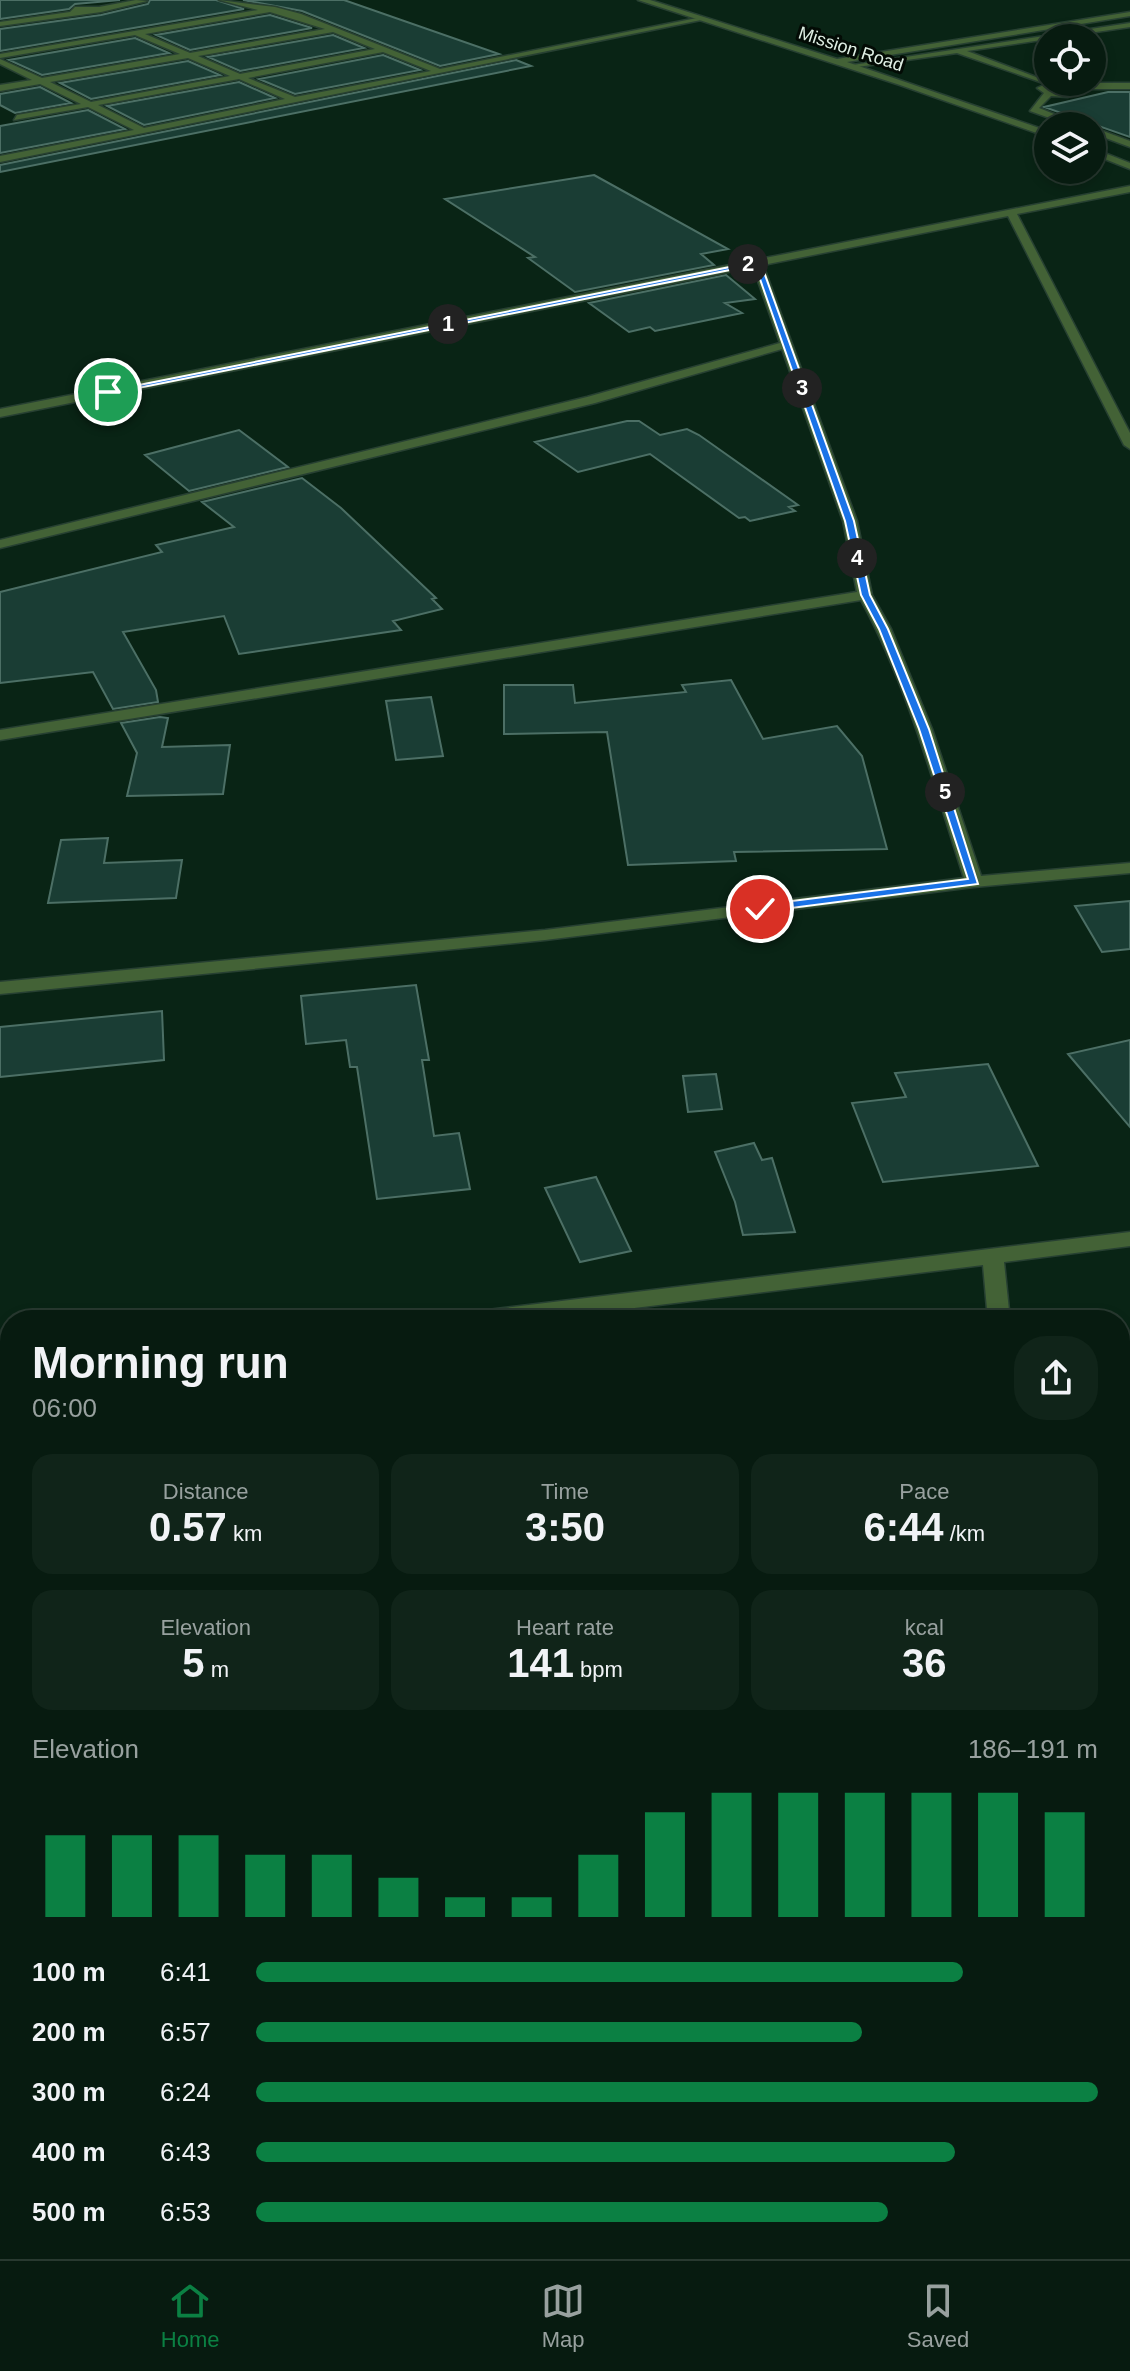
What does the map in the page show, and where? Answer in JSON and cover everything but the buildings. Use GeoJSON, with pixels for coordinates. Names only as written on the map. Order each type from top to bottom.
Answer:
{"type":"FeatureCollection","features":[{"type":"Feature","properties":{"kind":"street"},"geometry":{"type":"LineString","coordinates":[[223,0],[275,9],[439,71]]}},
{"type":"Feature","properties":{"kind":"street","name":"Mission Road"},"geometry":{"type":"LineString","coordinates":[[642,0],[850,66],[1034,129]]}},
{"type":"Feature","properties":{"kind":"street"},"geometry":{"type":"LineString","coordinates":[[0,24],[143,1]]}},
{"type":"Feature","properties":{"kind":"street"},"geometry":{"type":"LineString","coordinates":[[68,3],[77,10]]}},
{"type":"Feature","properties":{"kind":"street"},"geometry":{"type":"LineString","coordinates":[[0,58],[275,9]]}},
{"type":"Feature","properties":{"kind":"street"},"geometry":{"type":"LineString","coordinates":[[836,62],[1130,14]]}},
{"type":"Feature","properties":{"kind":"street"},"geometry":{"type":"LineString","coordinates":[[0,159],[702,19]]}},
{"type":"Feature","properties":{"kind":"street"},"geometry":{"type":"LineString","coordinates":[[850,66],[1130,25]]}},
{"type":"Feature","properties":{"kind":"street"},"geometry":{"type":"LineString","coordinates":[[0,88],[334,30]]}},
{"type":"Feature","properties":{"kind":"street"},"geometry":{"type":"LineString","coordinates":[[137,33],[294,100]]}},
{"type":"Feature","properties":{"kind":"street"},"geometry":{"type":"LineString","coordinates":[[17,118],[383,50]]}},
{"type":"Feature","properties":{"kind":"street"},"geometry":{"type":"LineString","coordinates":[[957,50],[1034,79]]}},
{"type":"Feature","properties":{"kind":"street"},"geometry":{"type":"LineString","coordinates":[[0,58],[142,130]]}},
{"type":"Feature","properties":{"kind":"street"},"geometry":{"type":"LineString","coordinates":[[1106,86],[1130,86]]}},
{"type":"Feature","properties":{"kind":"street"},"geometry":{"type":"LineString","coordinates":[[1040,96],[1033,109],[1041,112]]}},
{"type":"Feature","properties":{"kind":"street"},"geometry":{"type":"LineString","coordinates":[[1106,135],[1130,144]]}},
{"type":"Feature","properties":{"kind":"street"},"geometry":{"type":"LineString","coordinates":[[1106,157],[1130,166]]}},
{"type":"Feature","properties":{"kind":"street"},"geometry":{"type":"LineString","coordinates":[[0,413],[1130,189]]}},
{"type":"Feature","properties":{"kind":"street"},"geometry":{"type":"LineString","coordinates":[[1012,214],[1130,445]]}},
{"type":"Feature","properties":{"kind":"street"},"geometry":{"type":"LineString","coordinates":[[757,263],[850,521],[865,595],[884,629],[924,729],[974,882]]}},
{"type":"Feature","properties":{"kind":"street"},"geometry":{"type":"LineString","coordinates":[[0,544],[591,400],[788,344]]}},
{"type":"Feature","properties":{"kind":"street"},"geometry":{"type":"LineString","coordinates":[[0,735],[865,595]]}},
{"type":"Feature","properties":{"kind":"street"},"geometry":{"type":"LineString","coordinates":[[0,988],[545,935],[974,882],[1130,868]]}},
{"type":"Feature","properties":{"kind":"street"},"geometry":{"type":"LineString","coordinates":[[552,1310],[1130,1239]]}},
{"type":"Feature","properties":{"kind":"street"},"geometry":{"type":"LineString","coordinates":[[993,1255],[998,1310]]}},
{"type":"Feature","properties":{"kind":"route"},"geometry":{"type":"LineString","coordinates":[[108,392],[757,263],[850,521],[865,595],[884,629],[924,729],[974,882],[760,909]]}}]}
